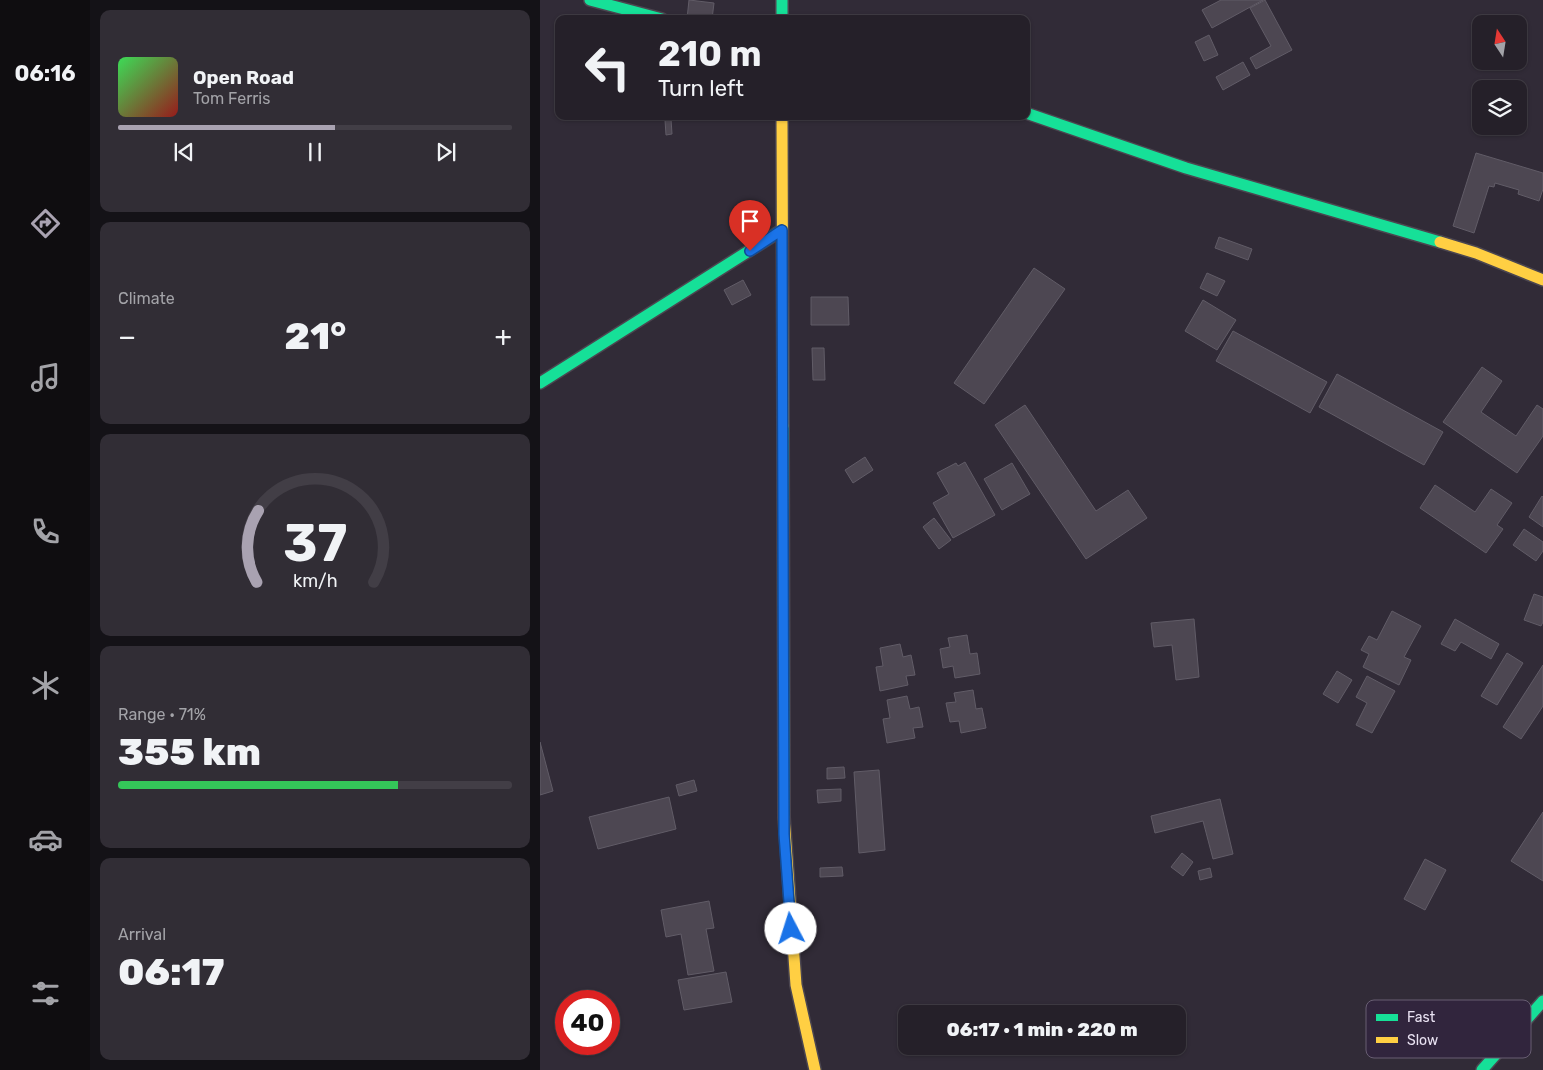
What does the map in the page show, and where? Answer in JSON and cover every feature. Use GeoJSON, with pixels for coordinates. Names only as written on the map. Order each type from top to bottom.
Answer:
{"type":"FeatureCollection","features":[{"type":"Feature","properties":{"kind":"street"},"geometry":{"type":"LineString","coordinates":[[590,0],[647,15]]}},
{"type":"Feature","properties":{"kind":"street"},"geometry":{"type":"LineString","coordinates":[[782,0],[782,15]]}},
{"type":"Feature","properties":{"kind":"street"},"geometry":{"type":"LineString","coordinates":[[1030,114],[1186,168],[1476,253],[1543,280]]}},
{"type":"Feature","properties":{"kind":"street"},"geometry":{"type":"LineString","coordinates":[[782,120],[784,834],[796,985],[815,1070]]}},
{"type":"Feature","properties":{"kind":"street"},"geometry":{"type":"LineString","coordinates":[[540,383],[782,230]]}},
{"type":"Feature","properties":{"kind":"street"},"geometry":{"type":"LineString","coordinates":[[1531,1014],[1543,1000]]}},
{"type":"Feature","properties":{"kind":"street"},"geometry":{"type":"LineString","coordinates":[[1482,1070],[1492,1058]]}},
{"type":"Feature","properties":{"kind":"building"},"geometry":{"type":"Polygon","coordinates":[[[689,0],[714,3],[712,15],[687,15],[689,0]]]}},
{"type":"Feature","properties":{"kind":"building"},"geometry":{"type":"Polygon","coordinates":[[[1221,0],[1263,0],[1212,28],[1202,10],[1221,0]]]}},
{"type":"Feature","properties":{"kind":"building"},"geometry":{"type":"Polygon","coordinates":[[[1265,0],[1292,50],[1256,69],[1250,58],[1271,46],[1250,8],[1265,0]]]}},
{"type":"Feature","properties":{"kind":"building"},"geometry":{"type":"Polygon","coordinates":[[[1209,35],[1218,55],[1204,61],[1195,42],[1209,35]]]}},
{"type":"Feature","properties":{"kind":"building"},"geometry":{"type":"Polygon","coordinates":[[[1243,62],[1250,75],[1223,90],[1216,77],[1243,62]]]}},
{"type":"Feature","properties":{"kind":"building"},"geometry":{"type":"Polygon","coordinates":[[[665,120],[671,120],[672,134],[666,135],[665,120]]]}},
{"type":"Feature","properties":{"kind":"building"},"geometry":{"type":"Polygon","coordinates":[[[1476,153],[1543,173],[1543,189],[1539,201],[1518,194],[1519,190],[1495,183],[1494,187],[1489,186],[1474,233],[1453,226],[1476,153]]]}},
{"type":"Feature","properties":{"kind":"building"},"geometry":{"type":"Polygon","coordinates":[[[1219,237],[1252,249],[1248,260],[1215,248],[1219,237]]]}},
{"type":"Feature","properties":{"kind":"building"},"geometry":{"type":"Polygon","coordinates":[[[1034,268],[1065,289],[984,404],[954,383],[1034,268]]]}},
{"type":"Feature","properties":{"kind":"building"},"geometry":{"type":"Polygon","coordinates":[[[1207,273],[1225,281],[1217,296],[1200,288],[1207,273]]]}},
{"type":"Feature","properties":{"kind":"building"},"geometry":{"type":"Polygon","coordinates":[[[743,280],[751,295],[732,305],[724,290],[743,280]]]}},
{"type":"Feature","properties":{"kind":"building"},"geometry":{"type":"Polygon","coordinates":[[[811,297],[848,297],[849,325],[811,325],[811,297]]]}},
{"type":"Feature","properties":{"kind":"building"},"geometry":{"type":"Polygon","coordinates":[[[1203,300],[1236,320],[1217,350],[1185,331],[1203,300]]]}},
{"type":"Feature","properties":{"kind":"building"},"geometry":{"type":"Polygon","coordinates":[[[1233,331],[1327,382],[1310,413],[1216,361],[1233,331]]]}},
{"type":"Feature","properties":{"kind":"building"},"geometry":{"type":"Polygon","coordinates":[[[812,348],[824,348],[825,380],[813,380],[812,348]]]}},
{"type":"Feature","properties":{"kind":"building"},"geometry":{"type":"Polygon","coordinates":[[[1482,367],[1502,381],[1481,412],[1516,436],[1537,405],[1543,409],[1543,436],[1517,473],[1443,422],[1482,367]]]}},
{"type":"Feature","properties":{"kind":"building"},"geometry":{"type":"Polygon","coordinates":[[[1337,374],[1443,432],[1424,465],[1319,407],[1337,374]]]}},
{"type":"Feature","properties":{"kind":"building"},"geometry":{"type":"Polygon","coordinates":[[[1025,405],[1096,511],[1128,490],[1147,518],[1086,559],[995,425],[1025,405]]]}},
{"type":"Feature","properties":{"kind":"building"},"geometry":{"type":"Polygon","coordinates":[[[865,457],[873,470],[853,483],[845,470],[865,457]]]}},
{"type":"Feature","properties":{"kind":"building"},"geometry":{"type":"Polygon","coordinates":[[[965,462],[995,515],[953,538],[933,503],[949,494],[937,473],[956,463],[958,466],[965,462]]]}},
{"type":"Feature","properties":{"kind":"building"},"geometry":{"type":"Polygon","coordinates":[[[1012,463],[1030,494],[1002,510],[984,479],[1012,463]]]}},
{"type":"Feature","properties":{"kind":"building"},"geometry":{"type":"Polygon","coordinates":[[[1435,485],[1475,512],[1491,489],[1512,503],[1497,525],[1503,529],[1486,553],[1420,508],[1435,485]]]}},
{"type":"Feature","properties":{"kind":"building"},"geometry":{"type":"Polygon","coordinates":[[[1543,497],[1543,527],[1529,517],[1543,497]]]}},
{"type":"Feature","properties":{"kind":"building"},"geometry":{"type":"Polygon","coordinates":[[[934,518],[951,540],[939,549],[923,527],[934,518]]]}},
{"type":"Feature","properties":{"kind":"building"},"geometry":{"type":"Polygon","coordinates":[[[1524,529],[1543,542],[1543,551],[1536,561],[1513,545],[1524,529]]]}},
{"type":"Feature","properties":{"kind":"building"},"geometry":{"type":"Polygon","coordinates":[[[1534,594],[1543,597],[1543,622],[1541,626],[1524,620],[1534,594]]]}},
{"type":"Feature","properties":{"kind":"building"},"geometry":{"type":"Polygon","coordinates":[[[1392,611],[1421,626],[1404,657],[1411,660],[1399,685],[1363,667],[1369,654],[1361,650],[1369,636],[1377,640],[1392,611]]]}},
{"type":"Feature","properties":{"kind":"building"},"geometry":{"type":"Polygon","coordinates":[[[1194,619],[1199,677],[1176,680],[1172,645],[1154,647],[1151,623],[1194,619]]]}},
{"type":"Feature","properties":{"kind":"building"},"geometry":{"type":"Polygon","coordinates":[[[1455,619],[1499,644],[1491,659],[1461,642],[1455,651],[1441,644],[1455,619]]]}},
{"type":"Feature","properties":{"kind":"building"},"geometry":{"type":"Polygon","coordinates":[[[967,635],[970,654],[977,653],[980,674],[955,678],[953,666],[943,668],[940,649],[950,647],[948,638],[967,635]]]}},
{"type":"Feature","properties":{"kind":"building"},"geometry":{"type":"Polygon","coordinates":[[[900,644],[903,657],[911,655],[915,675],[906,676],[908,685],[880,691],[876,667],[883,666],[880,648],[900,644]]]}},
{"type":"Feature","properties":{"kind":"building"},"geometry":{"type":"Polygon","coordinates":[[[1507,653],[1523,663],[1497,705],[1481,696],[1507,653]]]}},
{"type":"Feature","properties":{"kind":"building"},"geometry":{"type":"Polygon","coordinates":[[[1543,665],[1543,706],[1521,739],[1503,727],[1543,665]]]}},
{"type":"Feature","properties":{"kind":"building"},"geometry":{"type":"Polygon","coordinates":[[[1337,671],[1352,680],[1338,703],[1323,694],[1337,671]]]}},
{"type":"Feature","properties":{"kind":"building"},"geometry":{"type":"Polygon","coordinates":[[[1367,676],[1395,691],[1372,733],[1356,725],[1367,703],[1356,697],[1367,676]]]}},
{"type":"Feature","properties":{"kind":"building"},"geometry":{"type":"Polygon","coordinates":[[[973,690],[976,709],[982,708],[986,728],[961,733],[959,721],[950,722],[946,703],[956,702],[954,693],[973,690]]]}},
{"type":"Feature","properties":{"kind":"building"},"geometry":{"type":"Polygon","coordinates":[[[907,696],[910,709],[919,707],[923,727],[913,728],[915,738],[887,743],[883,719],[890,718],[887,700],[907,696]]]}},
{"type":"Feature","properties":{"kind":"building"},"geometry":{"type":"Polygon","coordinates":[[[540,742],[553,791],[540,795],[540,742]]]}},
{"type":"Feature","properties":{"kind":"building"},"geometry":{"type":"Polygon","coordinates":[[[844,767],[845,778],[827,779],[827,768],[844,767]]]}},
{"type":"Feature","properties":{"kind":"building"},"geometry":{"type":"Polygon","coordinates":[[[879,770],[885,850],[859,853],[854,772],[879,770]]]}},
{"type":"Feature","properties":{"kind":"building"},"geometry":{"type":"Polygon","coordinates":[[[694,780],[697,791],[679,796],[676,785],[694,780]]]}},
{"type":"Feature","properties":{"kind":"building"},"geometry":{"type":"Polygon","coordinates":[[[841,789],[841,801],[818,803],[817,790],[841,789]]]}},
{"type":"Feature","properties":{"kind":"building"},"geometry":{"type":"Polygon","coordinates":[[[669,797],[676,829],[598,849],[589,817],[669,797]]]}},
{"type":"Feature","properties":{"kind":"building"},"geometry":{"type":"Polygon","coordinates":[[[1220,799],[1233,854],[1213,859],[1203,821],[1155,833],[1151,816],[1220,799]]]}},
{"type":"Feature","properties":{"kind":"building"},"geometry":{"type":"Polygon","coordinates":[[[1543,812],[1543,881],[1511,861],[1543,812]]]}},
{"type":"Feature","properties":{"kind":"building"},"geometry":{"type":"Polygon","coordinates":[[[1182,853],[1193,862],[1183,876],[1171,867],[1182,853]]]}},
{"type":"Feature","properties":{"kind":"building"},"geometry":{"type":"Polygon","coordinates":[[[1425,859],[1446,870],[1425,910],[1404,899],[1425,859]]]}},
{"type":"Feature","properties":{"kind":"building"},"geometry":{"type":"Polygon","coordinates":[[[842,867],[843,876],[820,877],[820,868],[842,867]]]}},
{"type":"Feature","properties":{"kind":"building"},"geometry":{"type":"Polygon","coordinates":[[[1210,868],[1212,877],[1200,880],[1198,871],[1210,868]]]}},
{"type":"Feature","properties":{"kind":"building"},"geometry":{"type":"Polygon","coordinates":[[[709,901],[714,928],[706,929],[714,971],[688,975],[681,934],[666,937],[661,910],[709,901]]]}},
{"type":"Feature","properties":{"kind":"building"},"geometry":{"type":"Polygon","coordinates":[[[726,972],[732,1002],[684,1010],[678,980],[726,972]]]}},
{"type":"Feature","properties":{"kind":"traffic: fast"},"geometry":{"type":"LineString","coordinates":[[590,0],[647,15]]}},
{"type":"Feature","properties":{"kind":"traffic: fast"},"geometry":{"type":"LineString","coordinates":[[782,0],[782,15]]}},
{"type":"Feature","properties":{"kind":"traffic: fast"},"geometry":{"type":"LineString","coordinates":[[1030,114],[1186,168],[1440,242]]}},
{"type":"Feature","properties":{"kind":"traffic: fast"},"geometry":{"type":"LineString","coordinates":[[540,383],[782,230]]}},
{"type":"Feature","properties":{"kind":"traffic: fast"},"geometry":{"type":"LineString","coordinates":[[783,426],[784,817]]}},
{"type":"Feature","properties":{"kind":"traffic: fast"},"geometry":{"type":"LineString","coordinates":[[1531,1015],[1543,1001]]}},
{"type":"Feature","properties":{"kind":"traffic: fast"},"geometry":{"type":"LineString","coordinates":[[1482,1070],[1493,1058]]}},
{"type":"Feature","properties":{"kind":"traffic: slow"},"geometry":{"type":"LineString","coordinates":[[782,120],[783,426]]}},
{"type":"Feature","properties":{"kind":"traffic: slow"},"geometry":{"type":"LineString","coordinates":[[1440,242],[1476,253],[1543,280]]}},
{"type":"Feature","properties":{"kind":"traffic: slow"},"geometry":{"type":"LineString","coordinates":[[784,817],[796,985],[815,1070]]}},
{"type":"Feature","properties":{"kind":"route"},"geometry":{"type":"LineString","coordinates":[[750,251],[782,230],[784,834],[791,929]]}}]}
